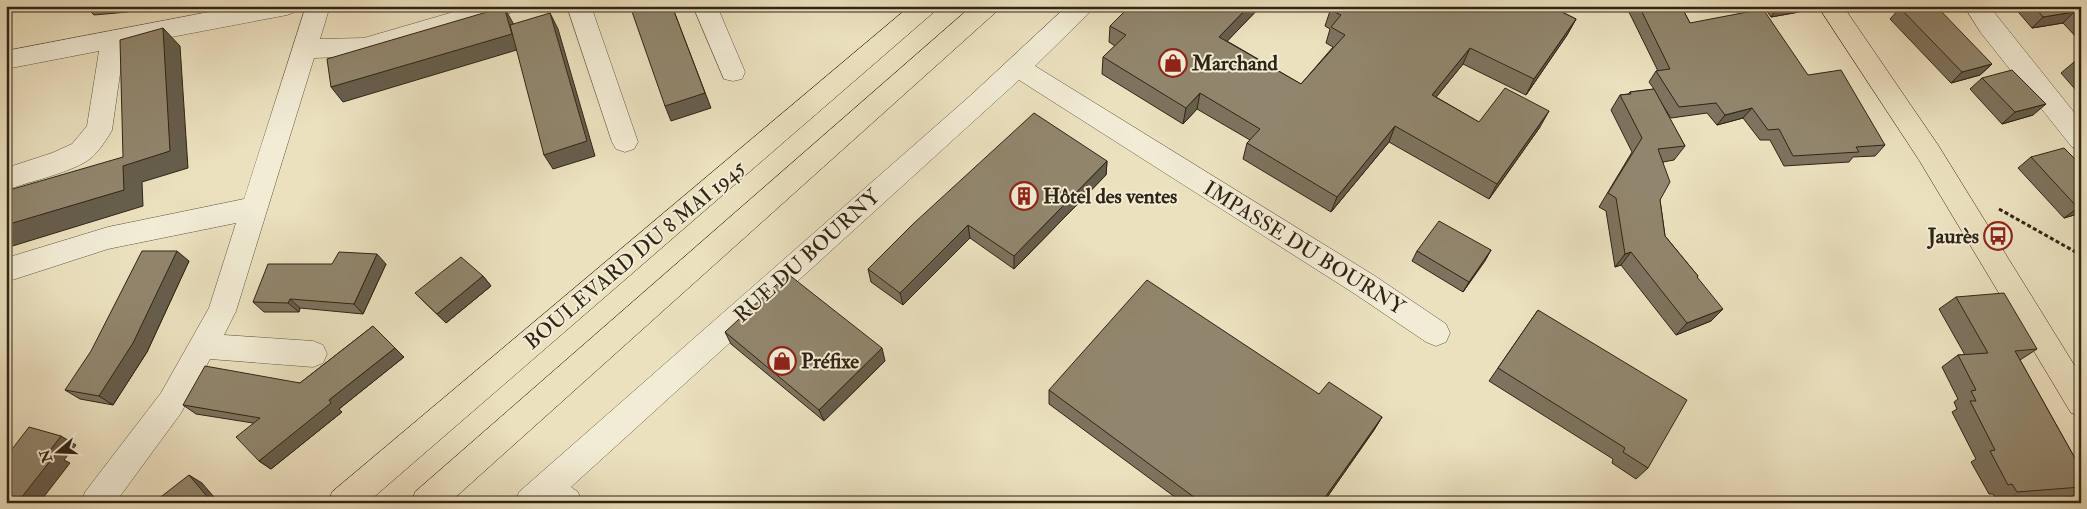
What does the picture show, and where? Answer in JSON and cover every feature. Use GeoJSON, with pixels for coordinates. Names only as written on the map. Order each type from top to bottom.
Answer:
{"type":"FeatureCollection","features":[{"type":"Feature","properties":{"kind":"main road","name":"BOULEVARD DU 8 MAI 1945"},"geometry":{"type":"LineString","coordinates":[[343,503],[926,6]]}},
{"type":"Feature","properties":{"kind":"main road","name":"BOULEVARD DU 8 MAI 1945"},"geometry":{"type":"LineString","coordinates":[[426,503],[988,6]]}},
{"type":"Feature","properties":{"kind":"main road"},"geometry":{"type":"LineString","coordinates":[[1830,6],[1881,77],[1945,177],[2081,403]]}},
{"type":"Feature","properties":{"kind":"street"},"geometry":{"type":"LineString","coordinates":[[6,60],[287,6]]}},
{"type":"Feature","properties":{"kind":"street"},"geometry":{"type":"LineString","coordinates":[[96,503],[171,403],[222,311],[318,6]]}},
{"type":"Feature","properties":{"kind":"street"},"geometry":{"type":"LineString","coordinates":[[305,49],[364,47],[505,6]]}},
{"type":"Feature","properties":{"kind":"street"},"geometry":{"type":"LineString","coordinates":[[580,6],[626,142]]}},
{"type":"Feature","properties":{"kind":"street"},"geometry":{"type":"LineString","coordinates":[[705,6],[733,72]]}},
{"type":"Feature","properties":{"kind":"street","name":"RUE DU BOURNY"},"geometry":{"type":"LineString","coordinates":[[548,497],[1019,68],[1082,6]]}},
{"type":"Feature","properties":{"kind":"street"},"geometry":{"type":"LineString","coordinates":[[1976,6],[1990,27],[2081,140]]}},
{"type":"Feature","properties":{"kind":"street"},"geometry":{"type":"LineString","coordinates":[[6,179],[61,161],[81,151],[99,130],[114,39]]}},
{"type":"Feature","properties":{"kind":"street","name":"IMPASSE DU BOURNY"},"geometry":{"type":"LineString","coordinates":[[1019,68],[1365,285],[1436,333]]}},
{"type":"Feature","properties":{"kind":"street"},"geometry":{"type":"LineString","coordinates":[[6,270],[108,238],[255,208]]}},
{"type":"Feature","properties":{"kind":"street"},"geometry":{"type":"LineString","coordinates":[[204,346],[313,354]]}},
{"type":"Feature","properties":{"kind":"path"},"geometry":{"type":"LineString","coordinates":[[1992,205],[2081,255]]}},
{"type":"Feature","properties":{"kind":"building"},"geometry":{"type":"Polygon","coordinates":[[[630,6],[672,6],[705,93],[665,106],[630,6]]]}},
{"type":"Feature","properties":{"kind":"building"},"geometry":{"type":"Polygon","coordinates":[[[1130,6],[1249,6],[1219,37],[1301,84],[1345,35],[1331,27],[1341,15],[1330,10],[1333,6],[1550,6],[1576,19],[1534,79],[1470,48],[1432,95],[1479,122],[1505,88],[1549,111],[1497,184],[1395,126],[1337,197],[1247,143],[1260,129],[1200,93],[1186,108],[1103,57],[1126,35],[1110,26],[1130,6]]]}},
{"type":"Feature","properties":{"kind":"building"},"geometry":{"type":"Polygon","coordinates":[[[1639,6],[1681,6],[1690,23],[1763,9],[1808,75],[1841,70],[1885,145],[1856,147],[1859,152],[1793,156],[1779,129],[1768,130],[1752,108],[1725,115],[1716,103],[1679,107],[1656,71],[1670,69],[1639,6]]]}},
{"type":"Feature","properties":{"kind":"building"},"geometry":{"type":"Polygon","coordinates":[[[1906,6],[1936,6],[1992,64],[1962,72],[1900,8],[1906,6]]]}},
{"type":"Feature","properties":{"kind":"building"},"geometry":{"type":"Polygon","coordinates":[[[2034,6],[2081,6],[2081,18],[2074,12],[2043,17],[2034,6]]]}},
{"type":"Feature","properties":{"kind":"building"},"geometry":{"type":"Polygon","coordinates":[[[504,7],[512,34],[331,87],[327,59],[504,7]]]}},
{"type":"Feature","properties":{"kind":"building"},"geometry":{"type":"Polygon","coordinates":[[[550,13],[587,141],[544,155],[510,25],[550,13]]]}},
{"type":"Feature","properties":{"kind":"building"},"geometry":{"type":"Polygon","coordinates":[[[163,28],[170,151],[123,166],[124,190],[6,225],[6,191],[123,157],[120,40],[163,28]]]}},
{"type":"Feature","properties":{"kind":"building"},"geometry":{"type":"Polygon","coordinates":[[[2081,60],[2081,70],[2074,62],[2081,60]]]}},
{"type":"Feature","properties":{"kind":"building"},"geometry":{"type":"Polygon","coordinates":[[[2012,70],[2046,104],[2015,112],[1982,78],[2012,70]]]}},
{"type":"Feature","properties":{"kind":"building"},"geometry":{"type":"Polygon","coordinates":[[[1654,89],[1685,146],[1658,149],[1670,182],[1660,200],[1665,236],[1723,309],[1687,323],[1631,252],[1625,254],[1616,198],[1608,193],[1642,138],[1620,95],[1654,89]]]}},
{"type":"Feature","properties":{"kind":"building","name":"Hôtel des ventes"},"geometry":{"type":"Polygon","coordinates":[[[1034,113],[1107,161],[1014,256],[968,225],[900,293],[868,269],[913,224],[1034,113]]]}},
{"type":"Feature","properties":{"kind":"building"},"geometry":{"type":"Polygon","coordinates":[[[2064,148],[2081,165],[2081,207],[2078,208],[2031,157],[2064,148]]]}},
{"type":"Feature","properties":{"kind":"building"},"geometry":{"type":"Polygon","coordinates":[[[1439,221],[1491,250],[1469,282],[1417,251],[1439,221]]]}},
{"type":"Feature","properties":{"kind":"building"},"geometry":{"type":"Polygon","coordinates":[[[142,251],[177,251],[133,343],[99,396],[65,390],[91,351],[142,251]]]}},
{"type":"Feature","properties":{"kind":"building"},"geometry":{"type":"Polygon","coordinates":[[[339,252],[377,254],[354,304],[290,299],[288,303],[253,302],[268,264],[332,264],[339,252]]]}},
{"type":"Feature","properties":{"kind":"building"},"geometry":{"type":"Polygon","coordinates":[[[461,257],[483,276],[437,314],[415,293],[461,257]]]}},
{"type":"Feature","properties":{"kind":"building"},"geometry":{"type":"Polygon","coordinates":[[[788,274],[882,348],[819,410],[725,332],[788,274]]]}},
{"type":"Feature","properties":{"kind":"building"},"geometry":{"type":"Polygon","coordinates":[[[1147,280],[1319,394],[1329,382],[1382,417],[1321,503],[1202,503],[1049,390],[1147,280]]]}},
{"type":"Feature","properties":{"kind":"building"},"geometry":{"type":"Polygon","coordinates":[[[2004,293],[2037,349],[2015,351],[2081,469],[2081,487],[2017,492],[2012,484],[2008,485],[1990,451],[1995,450],[1970,401],[1976,401],[1971,391],[1976,390],[1958,355],[1988,353],[1956,297],[2004,293]]]}},
{"type":"Feature","properties":{"kind":"building"},"geometry":{"type":"Polygon","coordinates":[[[1538,310],[1687,400],[1648,468],[1623,452],[1625,448],[1498,368],[1538,310]]]}},
{"type":"Feature","properties":{"kind":"building"},"geometry":{"type":"Polygon","coordinates":[[[373,326],[395,348],[329,400],[331,403],[259,461],[236,437],[260,418],[183,405],[205,366],[300,383],[373,326]]]}},
{"type":"Feature","properties":{"kind":"building"},"geometry":{"type":"Polygon","coordinates":[[[29,427],[61,436],[48,453],[55,455],[17,503],[6,503],[6,457],[29,427]]]}},
{"type":"Feature","properties":{"kind":"building"},"geometry":{"type":"Polygon","coordinates":[[[189,475],[210,500],[206,503],[153,503],[189,475]]]}},
{"type":"Feature","properties":{"kind":"place","name":"Marchand"},"geometry":{"type":"Point","coordinates":[1173,63]}},
{"type":"Feature","properties":{"kind":"place","name":"Hôtel des ventes"},"geometry":{"type":"Point","coordinates":[1024,196]}},
{"type":"Feature","properties":{"kind":"place","name":"Jaurès"},"geometry":{"type":"Point","coordinates":[1998,236]}},
{"type":"Feature","properties":{"kind":"place","name":"Préfixe"},"geometry":{"type":"Point","coordinates":[782,361]}}]}
